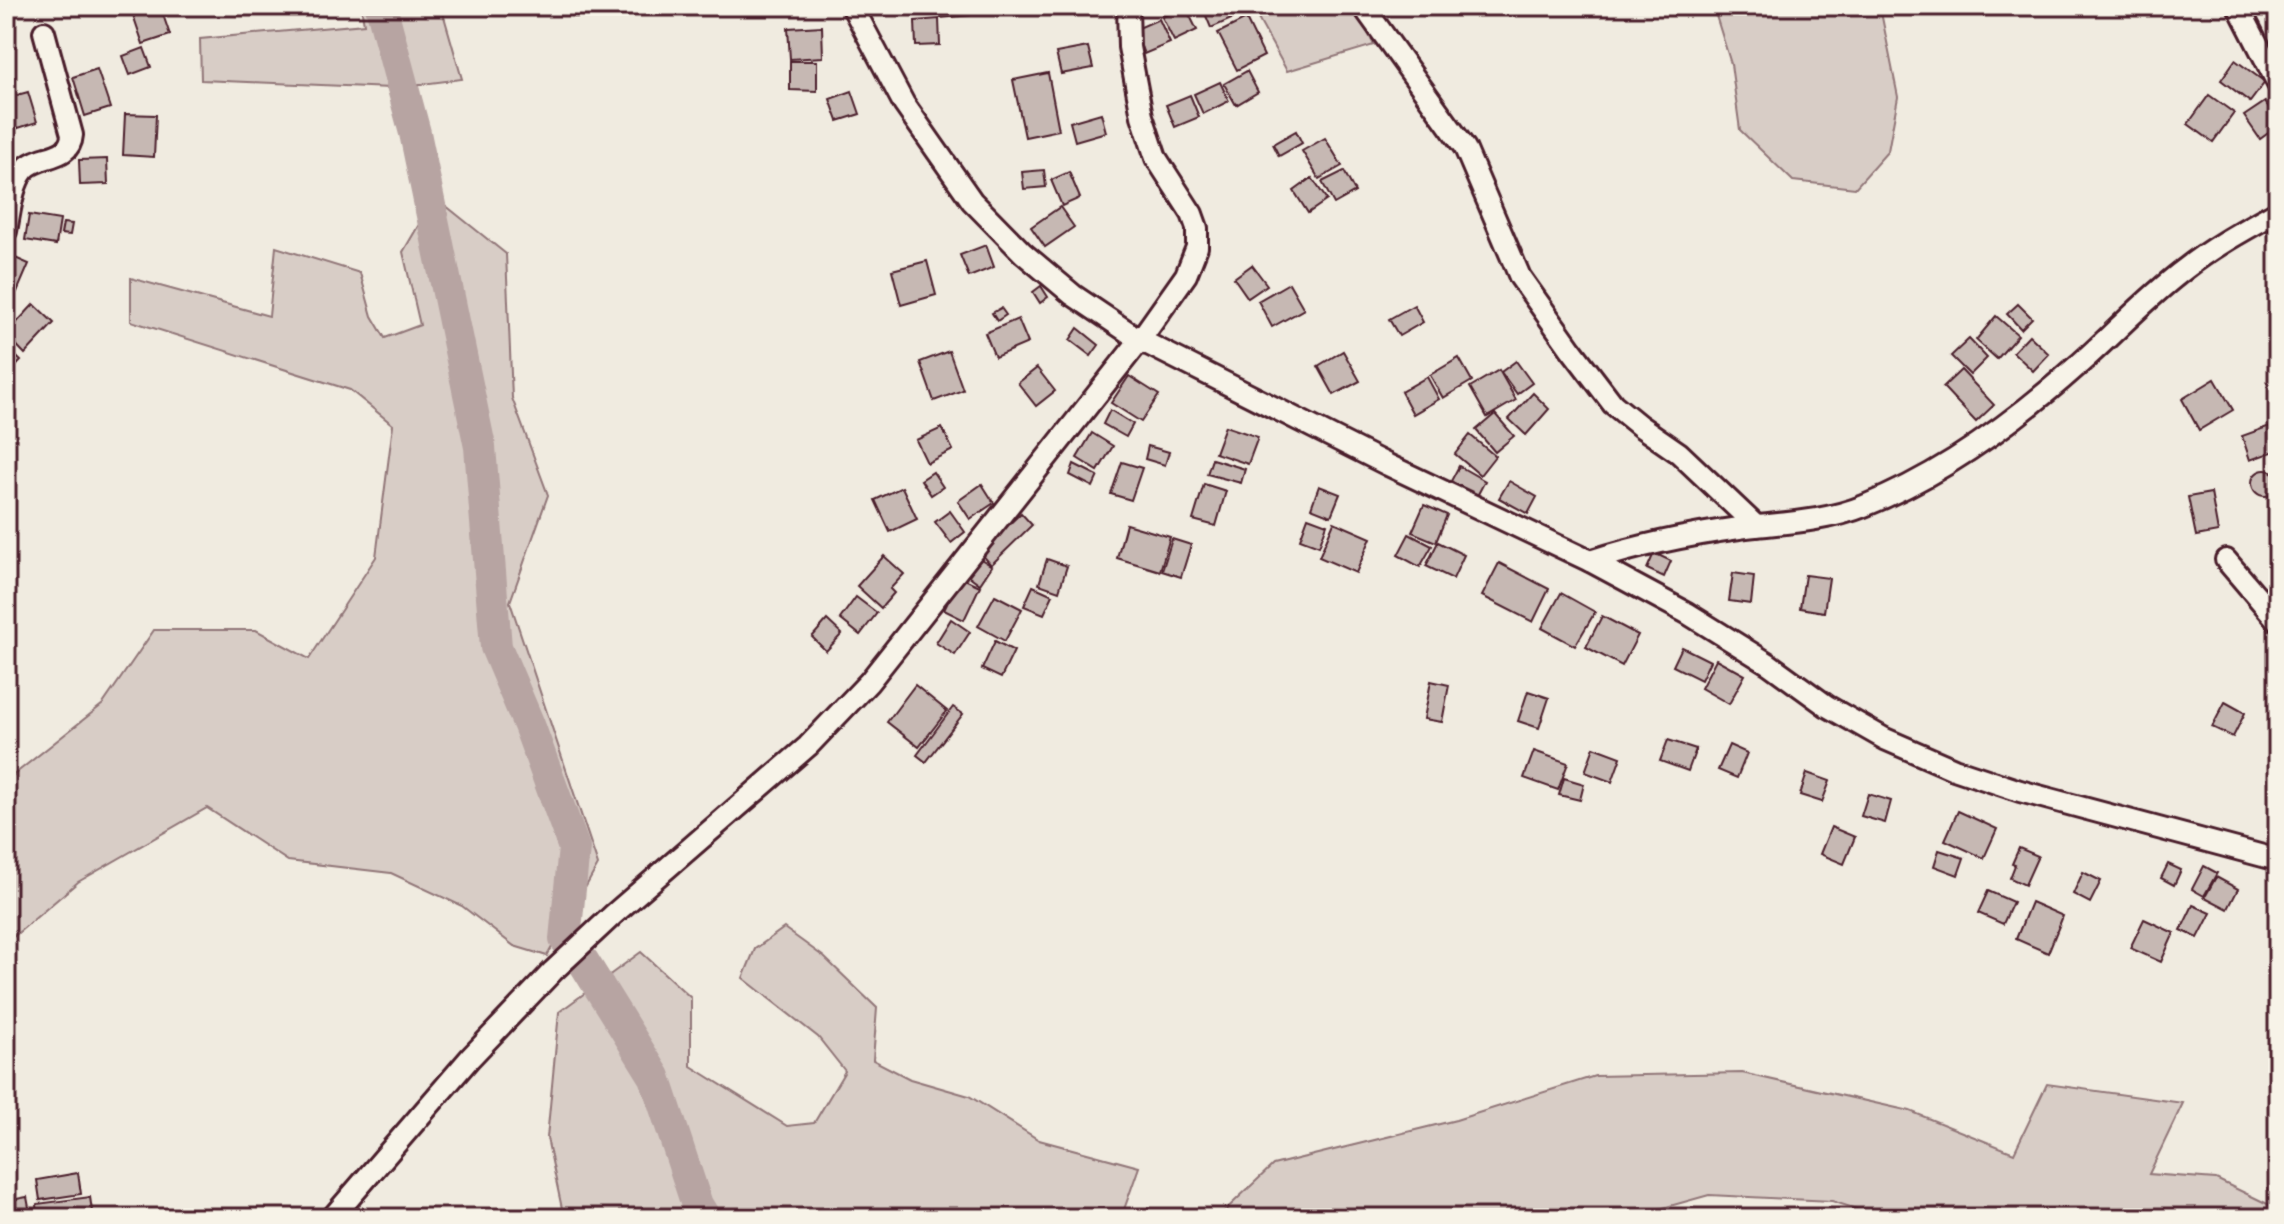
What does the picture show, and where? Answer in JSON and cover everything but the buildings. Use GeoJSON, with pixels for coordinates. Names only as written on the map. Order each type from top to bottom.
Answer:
{"type":"FeatureCollection","features":[{"type":"Feature","properties":{"kind":"street"},"geometry":{"type":"LineString","coordinates":[[852,6],[904,104],[972,201],[1023,253],[1073,295],[1140,340],[1374,458],[1590,561],[1687,613],[1769,664],[1827,706],[1885,739],[1954,769],[2020,791],[2278,860]]}},
{"type":"Feature","properties":{"kind":"street"},"geometry":{"type":"LineString","coordinates":[[332,1218],[470,1058],[553,971],[808,746],[869,682],[1140,340],[1186,275],[1197,247],[1192,214],[1156,158],[1142,116],[1129,47],[1128,6]]}},
{"type":"Feature","properties":{"kind":"street"},"geometry":{"type":"LineString","coordinates":[[1363,6],[1465,148],[1520,277],[1571,349],[1613,404],[1679,453],[1756,526]]}},
{"type":"Feature","properties":{"kind":"street"},"geometry":{"type":"LineString","coordinates":[[2238,6],[2278,84]]}},
{"type":"Feature","properties":{"kind":"street"},"geometry":{"type":"LineString","coordinates":[[6,231],[22,172],[31,163],[66,151],[71,144],[72,135],[44,32]]}},
{"type":"Feature","properties":{"kind":"street"},"geometry":{"type":"LineString","coordinates":[[1590,561],[1640,545],[1683,536],[1830,516],[1852,510],[1937,470],[2018,415],[2186,268],[2221,243],[2278,211]]}},
{"type":"Feature","properties":{"kind":"street"},"geometry":{"type":"LineString","coordinates":[[2226,560],[2278,621]]}},
{"type":"Feature","properties":{"kind":"shaded area"},"geometry":{"type":"Polygon","coordinates":[[[361,6],[441,6],[462,79],[391,88],[201,80],[200,39],[364,24],[361,6]]]}},
{"type":"Feature","properties":{"kind":"shaded area"},"geometry":{"type":"Polygon","coordinates":[[[1248,6],[1354,6],[1374,45],[1287,71],[1248,6]]]}},
{"type":"Feature","properties":{"kind":"shaded area"},"geometry":{"type":"Polygon","coordinates":[[[1713,6],[1877,6],[1898,97],[1888,151],[1855,188],[1793,181],[1740,130],[1731,64],[1713,6]]]}},
{"type":"Feature","properties":{"kind":"shaded area"},"geometry":{"type":"Polygon","coordinates":[[[435,197],[506,254],[512,398],[548,495],[510,602],[598,865],[547,956],[514,946],[462,906],[391,873],[288,861],[207,808],[78,882],[6,943],[6,781],[103,704],[154,630],[256,630],[309,659],[376,557],[393,425],[350,390],[131,321],[131,278],[269,316],[276,247],[360,273],[372,316],[385,338],[420,325],[403,252],[435,197]]]}},
{"type":"Feature","properties":{"kind":"shaded area"},"geometry":{"type":"Polygon","coordinates":[[[784,928],[824,957],[877,1008],[873,1060],[910,1079],[969,1096],[1039,1140],[1139,1167],[1121,1218],[564,1218],[547,1138],[559,1012],[641,952],[691,998],[691,1066],[787,1126],[814,1123],[845,1071],[818,1037],[743,978],[755,949],[784,928]]]}},
{"type":"Feature","properties":{"kind":"shaded area"},"geometry":{"type":"Polygon","coordinates":[[[1742,1073],[1910,1111],[2014,1153],[2047,1084],[2183,1103],[2149,1174],[2216,1179],[2278,1209],[2278,1218],[1884,1218],[1832,1201],[1709,1195],[1627,1218],[1217,1218],[1273,1165],[1456,1120],[1595,1076],[1742,1073]]]}},
{"type":"Feature","properties":{"kind":"waterway"},"geometry":{"type":"LineString","coordinates":[[381,6],[415,133],[480,447],[496,647],[529,725],[574,848],[565,939]]}},
{"type":"Feature","properties":{"kind":"waterway"},"geometry":{"type":"LineString","coordinates":[[583,961],[655,1077],[697,1205],[705,1218]]}}]}
